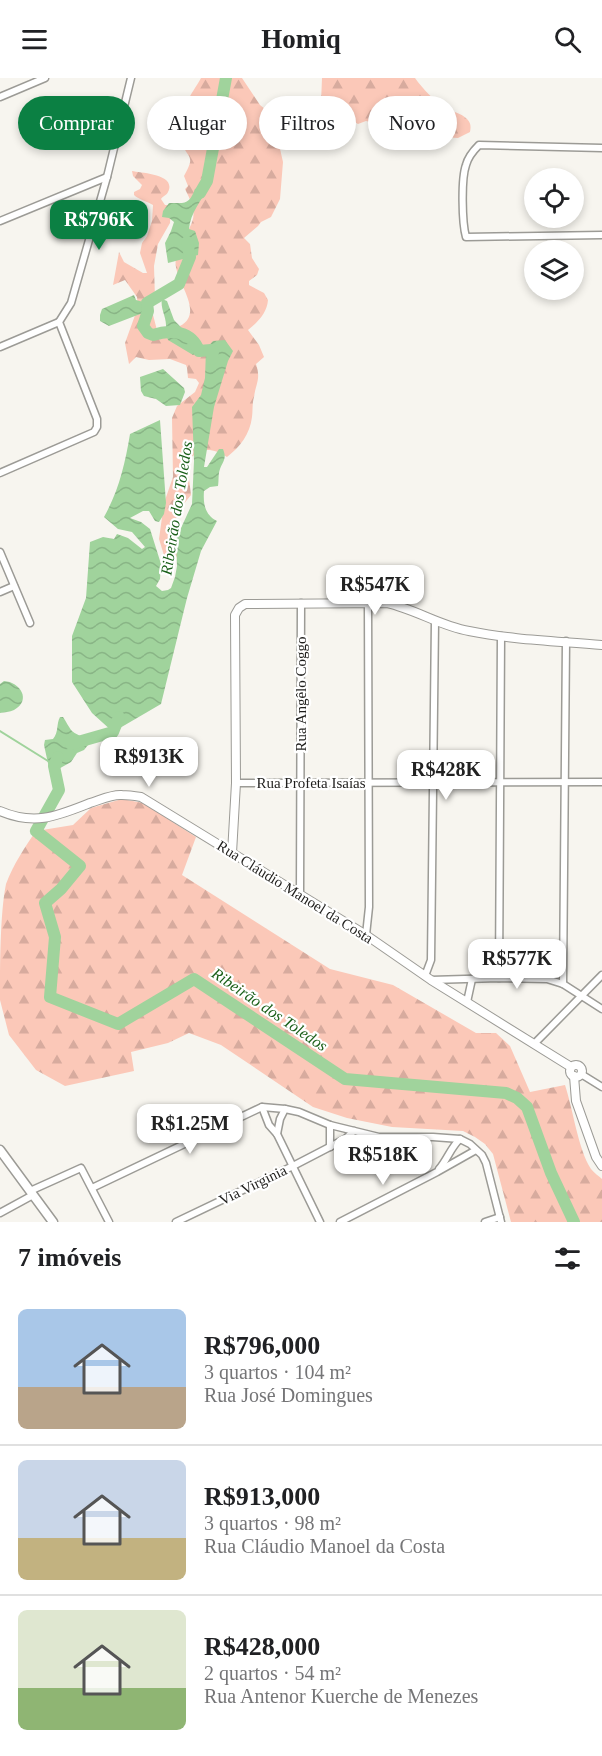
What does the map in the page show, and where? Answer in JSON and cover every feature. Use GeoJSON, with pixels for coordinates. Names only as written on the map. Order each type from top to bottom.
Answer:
{"type":"FeatureCollection","features":[{"type":"Feature","properties":{"kind":"main road"},"geometry":{"type":"LineString","coordinates":[[0,1150],[53,1222]]}},
{"type":"Feature","properties":{"kind":"street"},"geometry":{"type":"LineString","coordinates":[[0,97],[45,78]]}},
{"type":"Feature","properties":{"kind":"street"},"geometry":{"type":"LineString","coordinates":[[0,347],[59,322],[71,303],[107,177],[131,78]]}},
{"type":"Feature","properties":{"kind":"street"},"geometry":{"type":"LineString","coordinates":[[602,148],[479,145],[465,165],[463,228],[466,237],[602,235]]}},
{"type":"Feature","properties":{"kind":"street"},"geometry":{"type":"LineString","coordinates":[[0,221],[107,177]]}},
{"type":"Feature","properties":{"kind":"street"},"geometry":{"type":"LineString","coordinates":[[0,473],[94,432],[97,427],[97,419],[59,322]]}},
{"type":"Feature","properties":{"kind":"street"},"geometry":{"type":"LineString","coordinates":[[0,552],[30,623]]}},
{"type":"Feature","properties":{"kind":"street"},"geometry":{"type":"LineString","coordinates":[[0,592],[14,586]]}},
{"type":"Feature","properties":{"kind":"street","name":"Rua Angêlo Coggo"},"geometry":{"type":"LineString","coordinates":[[300,894],[301,603]]}},
{"type":"Feature","properties":{"kind":"street"},"geometry":{"type":"LineString","coordinates":[[232,853],[236,783],[235,615],[238,608],[245,604],[387,603],[403,606],[435,621],[468,631],[602,645]]}},
{"type":"Feature","properties":{"kind":"street"},"geometry":{"type":"LineString","coordinates":[[366,935],[369,907],[368,604]]}},
{"type":"Feature","properties":{"kind":"street"},"geometry":{"type":"LineString","coordinates":[[435,621],[431,960],[428,978],[547,979],[563,984],[602,1009]]}},
{"type":"Feature","properties":{"kind":"street"},"geometry":{"type":"LineString","coordinates":[[499,978],[501,636]]}},
{"type":"Feature","properties":{"kind":"street"},"geometry":{"type":"LineString","coordinates":[[563,984],[566,641]]}},
{"type":"Feature","properties":{"kind":"street","name":"Rua Profeta Isaías"},"geometry":{"type":"LineString","coordinates":[[236,783],[602,782]]}},
{"type":"Feature","properties":{"kind":"street","name":"Rua Cláudio Manoel da Costa"},"geometry":{"type":"LineString","coordinates":[[0,811],[25,818],[54,817],[121,794],[141,797],[366,935],[428,978],[571,1067],[579,1065],[582,1068],[578,1075]]}},
{"type":"Feature","properties":{"kind":"street"},"geometry":{"type":"LineString","coordinates":[[534,1044],[602,975]]}},
{"type":"Feature","properties":{"kind":"street"},"geometry":{"type":"LineString","coordinates":[[467,1002],[471,979]]}},
{"type":"Feature","properties":{"kind":"street"},"geometry":{"type":"LineString","coordinates":[[602,1087],[578,1075],[576,1101],[596,1157],[602,1166]]}},
{"type":"Feature","properties":{"kind":"street"},"geometry":{"type":"LineString","coordinates":[[262,1107],[268,1125],[277,1134],[320,1222]]}},
{"type":"Feature","properties":{"kind":"street"},"geometry":{"type":"LineString","coordinates":[[92,1188],[262,1107],[299,1112],[330,1125],[379,1137],[460,1139],[482,1155],[486,1163],[500,1220],[486,1222]]}},
{"type":"Feature","properties":{"kind":"street"},"geometry":{"type":"LineString","coordinates":[[277,1134],[285,1109]]}},
{"type":"Feature","properties":{"kind":"street"},"geometry":{"type":"LineString","coordinates":[[330,1125],[330,1147]]}},
{"type":"Feature","properties":{"kind":"street","name":"Via Virginia"},"geometry":{"type":"LineString","coordinates":[[176,1222],[330,1147],[354,1131]]}},
{"type":"Feature","properties":{"kind":"street"},"geometry":{"type":"LineString","coordinates":[[437,1172],[460,1139]]}},
{"type":"Feature","properties":{"kind":"street"},"geometry":{"type":"LineString","coordinates":[[340,1222],[476,1150]]}},
{"type":"Feature","properties":{"kind":"street"},"geometry":{"type":"LineString","coordinates":[[0,1213],[46,1183],[81,1167],[109,1222]]}},
{"type":"Feature","properties":{"kind":"green space"},"geometry":{"type":"Polygon","coordinates":[[[201,78],[242,78],[259,104],[259,150],[280,150],[283,162],[280,199],[271,217],[261,222],[244,238],[250,244],[252,258],[259,269],[257,275],[249,281],[249,285],[264,293],[268,300],[261,317],[248,330],[259,345],[264,357],[256,364],[258,377],[251,423],[244,440],[227,457],[216,451],[206,450],[196,453],[187,462],[191,495],[176,519],[174,530],[178,550],[176,560],[166,562],[159,539],[164,503],[173,477],[172,418],[177,406],[195,392],[199,383],[196,379],[188,378],[186,365],[170,359],[149,360],[136,357],[129,364],[125,343],[138,307],[137,297],[125,280],[113,285],[119,252],[124,262],[147,273],[140,253],[152,221],[153,205],[134,195],[134,192],[142,185],[133,176],[132,171],[163,178],[169,186],[167,193],[161,199],[165,205],[171,205],[170,223],[158,244],[154,266],[155,299],[152,311],[158,334],[174,329],[187,320],[190,312],[189,303],[176,266],[176,256],[193,218],[192,206],[185,189],[188,186],[184,176],[190,163],[186,150],[247,150],[247,96],[190,96],[201,78]]]}},
{"type":"Feature","properties":{"kind":"green space"},"geometry":{"type":"Polygon","coordinates":[[[322,78],[415,78],[431,96],[368,96],[368,122],[356,123],[356,96],[321,96],[322,78]]]}},
{"type":"Feature","properties":{"kind":"green space"},"geometry":{"type":"Polygon","coordinates":[[[457,113],[467,119],[471,128],[470,132],[458,138],[457,113]]]}},
{"type":"Feature","properties":{"kind":"green space"},"geometry":{"type":"Polygon","coordinates":[[[122,799],[143,803],[196,837],[182,875],[330,969],[393,985],[476,1033],[496,1033],[510,1046],[530,1092],[565,1085],[586,1161],[602,1179],[602,1222],[511,1222],[493,1154],[475,1137],[463,1131],[392,1127],[347,1118],[313,1107],[221,1045],[189,1033],[168,1043],[131,1052],[134,1071],[65,1086],[36,1070],[9,1035],[0,1000],[1,925],[6,884],[36,831],[73,825],[91,808],[122,799]]]}},
{"type":"Feature","properties":{"kind":"water"},"geometry":{"type":"Polygon","coordinates":[[[207,181],[209,186],[194,212],[189,229],[195,231],[199,243],[198,255],[168,263],[165,243],[174,222],[162,217],[163,211],[169,203],[183,203],[191,198],[195,189],[200,188],[201,183],[207,181]]]}},
{"type":"Feature","properties":{"kind":"water"},"geometry":{"type":"Polygon","coordinates":[[[134,295],[136,300],[147,303],[148,311],[109,326],[100,321],[102,309],[134,295]]]}},
{"type":"Feature","properties":{"kind":"water"},"geometry":{"type":"Polygon","coordinates":[[[162,299],[167,301],[174,320],[196,343],[199,351],[193,355],[168,340],[162,299]]]}},
{"type":"Feature","properties":{"kind":"water"},"geometry":{"type":"Polygon","coordinates":[[[225,340],[233,351],[214,407],[204,467],[207,467],[219,449],[223,449],[225,458],[219,471],[218,486],[204,491],[206,509],[217,521],[201,551],[161,704],[113,732],[92,713],[72,682],[72,636],[86,598],[90,542],[103,537],[114,539],[117,534],[128,538],[142,549],[145,547],[132,532],[118,529],[104,517],[121,477],[130,434],[160,420],[166,503],[164,514],[159,522],[155,521],[149,511],[143,511],[130,518],[150,529],[161,564],[160,579],[156,586],[162,591],[171,588],[177,566],[176,539],[192,504],[194,461],[192,407],[201,395],[205,378],[206,349],[213,341],[225,340]]]}},
{"type":"Feature","properties":{"kind":"water"},"geometry":{"type":"Polygon","coordinates":[[[163,369],[184,388],[185,392],[180,405],[166,406],[156,399],[144,396],[141,391],[140,377],[163,369]]]}},
{"type":"Feature","properties":{"kind":"water"},"geometry":{"type":"Polygon","coordinates":[[[4,681],[19,688],[23,697],[19,706],[14,710],[0,713],[0,684],[4,681]]]}},
{"type":"Feature","properties":{"kind":"water"},"geometry":{"type":"Polygon","coordinates":[[[60,717],[63,717],[72,731],[83,738],[88,745],[77,753],[71,762],[55,771],[49,768],[44,745],[45,740],[53,739],[55,736],[60,717]]]}},
{"type":"Feature","properties":{"kind":"waterway","name":"Ribeirão dos Toledos"},"geometry":{"type":"LineString","coordinates":[[200,193],[207,181],[226,78]]}},
{"type":"Feature","properties":{"kind":"waterway","name":"Ribeirão dos Toledos"},"geometry":{"type":"LineString","coordinates":[[187,242],[190,257],[179,284],[147,303],[148,311],[143,326],[148,333],[153,335],[167,332],[180,333],[191,339],[199,351],[211,350],[212,359]]}},
{"type":"Feature","properties":{"kind":"waterway","name":"Ribeirão dos Toledos"},"geometry":{"type":"LineString","coordinates":[[71,744],[113,732],[119,717]]}},
{"type":"Feature","properties":{"kind":"waterway"},"geometry":{"type":"LineString","coordinates":[[0,731],[48,761]]}},
{"type":"Feature","properties":{"kind":"waterway","name":"Ribeirão dos Toledos"},"geometry":{"type":"LineString","coordinates":[[58,757],[54,766],[59,790],[36,831],[80,866],[61,889],[45,903],[55,937],[50,997],[118,1024],[194,979],[345,1079],[506,1093],[517,1098],[527,1107],[551,1173],[574,1222]]}}]}
